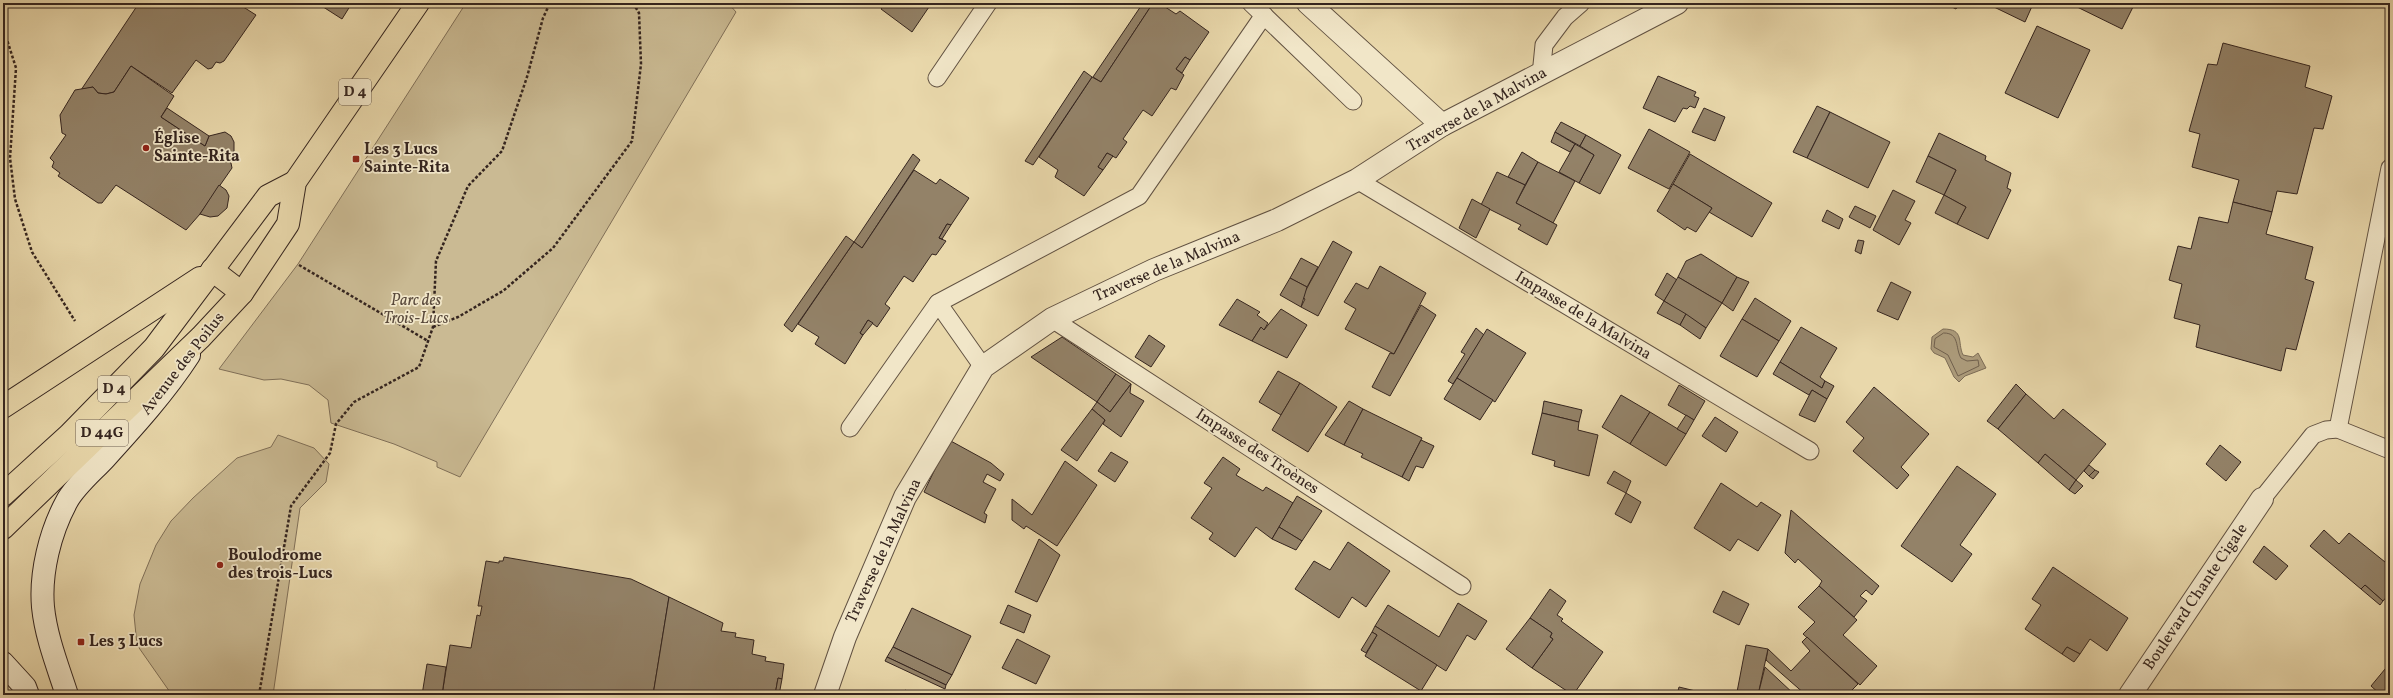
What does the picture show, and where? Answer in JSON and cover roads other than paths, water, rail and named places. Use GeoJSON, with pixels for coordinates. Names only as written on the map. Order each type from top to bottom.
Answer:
{"type":"FeatureCollection","features":[{"type":"Feature","properties":{"kind":"main road","name":"Avenue des Poilus"},"geometry":{"type":"LineString","coordinates":[[201,337],[242,293],[288,224],[295,182],[418,3]]}},
{"type":"Feature","properties":{"kind":"main road","name":"Avenue des Poilus"},"geometry":{"type":"LineString","coordinates":[[212,270],[268,196],[295,182]]}},
{"type":"Feature","properties":{"kind":"main road"},"geometry":{"type":"LineString","coordinates":[[3,407],[212,270],[242,293]]}},
{"type":"Feature","properties":{"kind":"main road","name":"D 4"},"geometry":{"type":"LineString","coordinates":[[3,495],[69,435],[154,348],[212,270]]}},
{"type":"Feature","properties":{"kind":"main road","name":"D 44G"},"geometry":{"type":"LineString","coordinates":[[3,528],[201,337]]}},
{"type":"Feature","properties":{"kind":"street"},"geometry":{"type":"LineString","coordinates":[[1308,3],[1442,125]]}},
{"type":"Feature","properties":{"kind":"street","name":"Traverse de la Malvina"},"geometry":{"type":"LineString","coordinates":[[825,695],[844,637],[905,497],[983,367],[1052,319],[1154,270],[1277,220],[1357,180],[1442,125],[1541,75],[1677,3]]}},
{"type":"Feature","properties":{"kind":"street","name":"Avenue des Poilus"},"geometry":{"type":"LineString","coordinates":[[67,695],[54,653],[43,607],[44,572],[53,535],[67,500],[145,413],[175,376],[201,337]]}},
{"type":"Feature","properties":{"kind":"street","name":"Boulevard Chante Cigale"},"geometry":{"type":"LineString","coordinates":[[2130,695],[2262,499]]}},
{"type":"Feature","properties":{"kind":"street"},"geometry":{"type":"LineString","coordinates":[[3,663],[25,687],[28,695]]}},
{"type":"Feature","properties":{"kind":"lane"},"geometry":{"type":"LineString","coordinates":[[937,78],[988,3]]}},
{"type":"Feature","properties":{"kind":"lane"},"geometry":{"type":"LineString","coordinates":[[1251,3],[1353,101]]}},
{"type":"Feature","properties":{"kind":"lane"},"geometry":{"type":"LineString","coordinates":[[1541,75],[1544,45],[1565,17],[1580,3]]}},
{"type":"Feature","properties":{"kind":"lane"},"geometry":{"type":"LineString","coordinates":[[850,428],[938,303],[1139,196],[1264,15]]}},
{"type":"Feature","properties":{"kind":"lane"},"geometry":{"type":"LineString","coordinates":[[2338,429],[2390,168]]}},
{"type":"Feature","properties":{"kind":"lane","name":"Impasse de la Malvina"},"geometry":{"type":"LineString","coordinates":[[1357,180],[1810,451]]}},
{"type":"Feature","properties":{"kind":"lane"},"geometry":{"type":"LineString","coordinates":[[938,303],[983,367]]}},
{"type":"Feature","properties":{"kind":"lane","name":"Impasse des Troènes"},"geometry":{"type":"LineString","coordinates":[[1052,319],[1462,586]]}},
{"type":"Feature","properties":{"kind":"lane"},"geometry":{"type":"LineString","coordinates":[[2262,499],[2313,436],[2326,430],[2338,429],[2390,450]]}},
{"type":"Feature","properties":{"kind":"water"},"geometry":{"type":"Polygon","coordinates":[[[1943,329],[1955,331],[1959,337],[1963,355],[1973,357],[1978,353],[1986,368],[1965,376],[1959,382],[1954,377],[1945,358],[1934,353],[1931,349],[1932,337],[1943,329]]]}},
{"type":"Feature","properties":{"kind":"place","name":"Église Sainte-Rita"},"geometry":{"type":"Point","coordinates":[146,148]}},
{"type":"Feature","properties":{"kind":"place","name":"Les 3 Lucs Sainte-Rita"},"geometry":{"type":"Point","coordinates":[356,159]}},
{"type":"Feature","properties":{"kind":"place","name":"Boulodrome des trois-Lucs"},"geometry":{"type":"Point","coordinates":[220,565]}},
{"type":"Feature","properties":{"kind":"place","name":"Les 3 Lucs"},"geometry":{"type":"Point","coordinates":[81,642]}},
{"type":"Feature","properties":{"kind":"park label","name":"Parc des Trois-Lucs"},"geometry":{"type":"Point","coordinates":[416,310]}}]}
